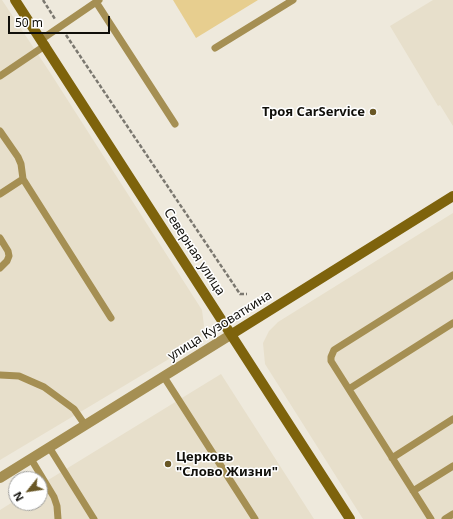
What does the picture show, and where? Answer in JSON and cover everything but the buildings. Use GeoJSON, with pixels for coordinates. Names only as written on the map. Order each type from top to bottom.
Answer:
{"type":"FeatureCollection","features":[{"type":"Feature","properties":{"kind":"main road","name":"Северная улица"},"geometry":{"type":"LineString","coordinates":[[16,0],[350,519]]}},
{"type":"Feature","properties":{"kind":"main road","name":"улица Кузоваткина"},"geometry":{"type":"LineString","coordinates":[[232,334],[453,196]]}},
{"type":"Feature","properties":{"kind":"street","name":"улица Кузоваткина"},"geometry":{"type":"LineString","coordinates":[[0,478],[232,334]]}},
{"type":"Feature","properties":{"kind":"lane"},"geometry":{"type":"LineString","coordinates":[[215,48],[293,0]]}},
{"type":"Feature","properties":{"kind":"lane"},"geometry":{"type":"LineString","coordinates":[[0,76],[44,42],[60,27],[98,1],[175,124]]}},
{"type":"Feature","properties":{"kind":"lane"},"geometry":{"type":"LineString","coordinates":[[0,131],[18,157],[21,164],[23,179],[111,318]]}},
{"type":"Feature","properties":{"kind":"lane"},"geometry":{"type":"LineString","coordinates":[[0,194],[23,179]]}},
{"type":"Feature","properties":{"kind":"lane"},"geometry":{"type":"LineString","coordinates":[[0,238],[8,250],[9,256],[8,262],[0,268]]}},
{"type":"Feature","properties":{"kind":"lane"},"geometry":{"type":"LineString","coordinates":[[431,519],[331,361],[331,357],[334,350],[453,275]]}},
{"type":"Feature","properties":{"kind":"lane"},"geometry":{"type":"LineString","coordinates":[[349,389],[453,323]]}},
{"type":"Feature","properties":{"kind":"lane"},"geometry":{"type":"LineString","coordinates":[[0,376],[19,376],[44,386],[74,409],[85,425]]}},
{"type":"Feature","properties":{"kind":"lane"},"geometry":{"type":"LineString","coordinates":[[164,377],[255,519]]}},
{"type":"Feature","properties":{"kind":"lane"},"geometry":{"type":"LineString","coordinates":[[392,458],[453,419]]}},
{"type":"Feature","properties":{"kind":"lane"},"geometry":{"type":"LineString","coordinates":[[49,447],[94,519]]}},
{"type":"Feature","properties":{"kind":"lane"},"geometry":{"type":"LineString","coordinates":[[31,459],[54,497],[58,506],[58,519]]}},
{"type":"Feature","properties":{"kind":"lane"},"geometry":{"type":"LineString","coordinates":[[413,491],[453,466]]}},
{"type":"Feature","properties":{"kind":"lane"},"geometry":{"type":"LineString","coordinates":[[445,519],[453,514]]}},
{"type":"Feature","properties":{"kind":"path"},"geometry":{"type":"LineString","coordinates":[[42,0],[240,294],[247,294]]}},
{"type":"Feature","properties":{"kind":"shaded area"},"geometry":{"type":"Polygon","coordinates":[[[0,0],[2,0],[51,74],[202,310],[204,326],[201,336],[194,344],[0,460],[0,0]]]}},
{"type":"Feature","properties":{"kind":"shaded area"},"geometry":{"type":"Polygon","coordinates":[[[173,0],[258,0],[196,38],[173,0]]]}},
{"type":"Feature","properties":{"kind":"shaded area"},"geometry":{"type":"Polygon","coordinates":[[[433,0],[453,0],[453,126],[440,105],[438,106],[390,26],[433,0]]]}},
{"type":"Feature","properties":{"kind":"shaded area"},"geometry":{"type":"Polygon","coordinates":[[[453,213],[453,519],[363,519],[265,364],[263,343],[269,331],[278,322],[453,213]]]}},
{"type":"Feature","properties":{"kind":"shaded area"},"geometry":{"type":"Polygon","coordinates":[[[221,374],[314,519],[0,519],[0,510],[8,505],[8,511],[48,511],[48,480],[221,374]]]}},
{"type":"Feature","properties":{"kind":"place","name":"Троя CarService"},"geometry":{"type":"Point","coordinates":[373,112]}},
{"type":"Feature","properties":{"kind":"place","name":"Церковь \"Слово Жизни\""},"geometry":{"type":"Point","coordinates":[168,464]}}]}
